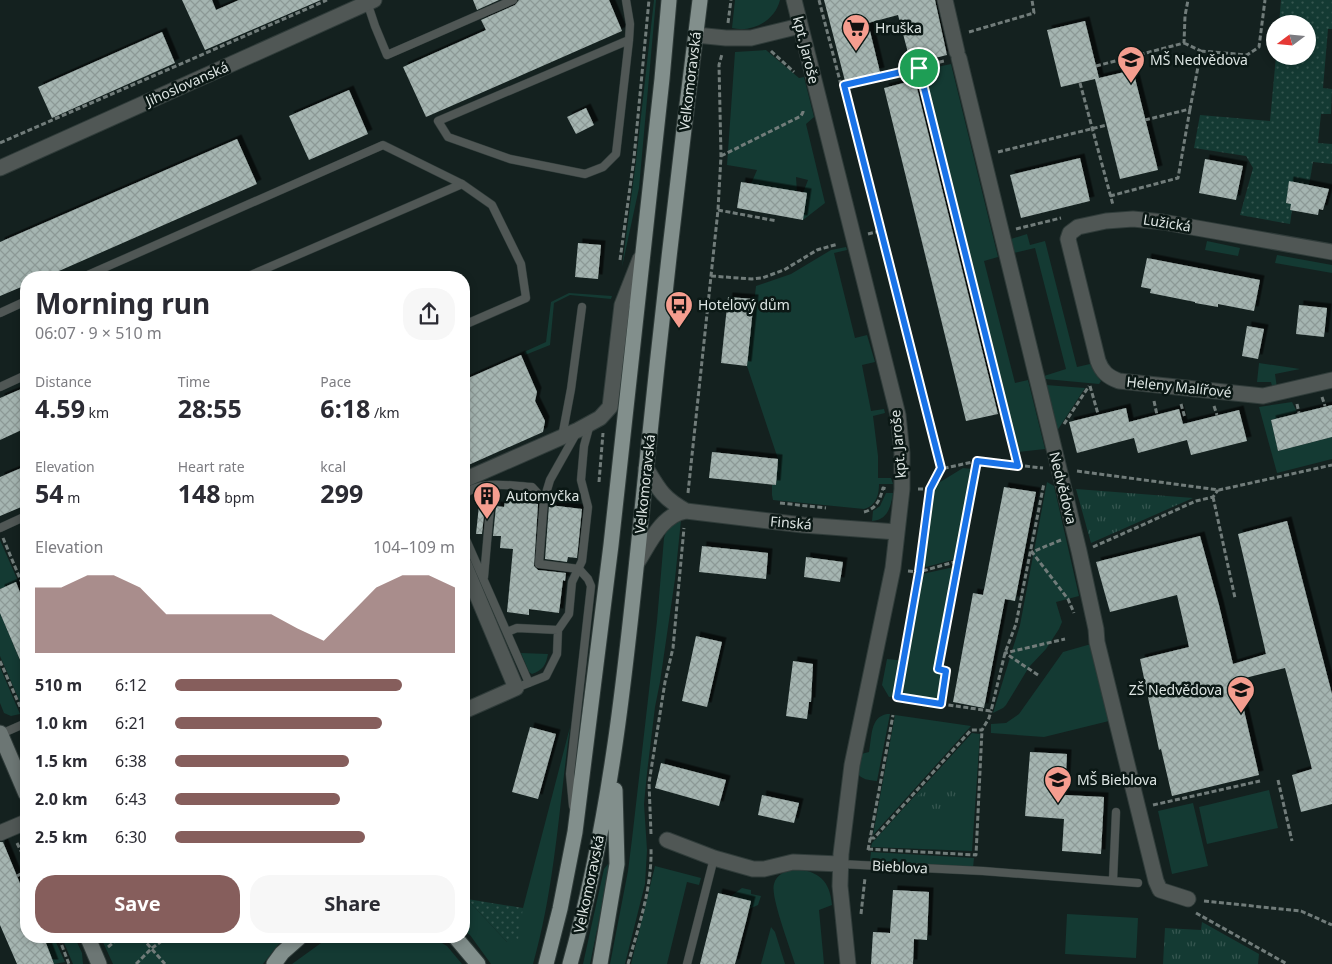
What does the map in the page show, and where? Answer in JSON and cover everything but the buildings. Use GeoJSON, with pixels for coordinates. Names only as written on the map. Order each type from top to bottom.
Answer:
{"type":"FeatureCollection","features":[{"type":"Feature","properties":{"kind":"main road","name":"Velkomoravská"},"geometry":{"type":"LineString","coordinates":[[546,964],[560,909],[575,832],[611,545],[669,0]]}},
{"type":"Feature","properties":{"kind":"main road","name":"Velkomoravská"},"geometry":{"type":"LineString","coordinates":[[570,964],[591,882],[614,756],[637,563],[678,174],[700,0]]}},
{"type":"Feature","properties":{"kind":"main road"},"geometry":{"type":"LineString","coordinates":[[600,964],[617,864],[614,756]]}},
{"type":"Feature","properties":{"kind":"main road"},"geometry":{"type":"LineString","coordinates":[[274,964],[282,953],[293,943]]}},
{"type":"Feature","properties":{"kind":"main road"},"geometry":{"type":"LineString","coordinates":[[460,943],[478,964]]}},
{"type":"Feature","properties":{"kind":"street","name":"kpt. Jaroše"},"geometry":{"type":"LineString","coordinates":[[794,0],[898,415],[902,453],[902,489],[893,568],[852,765],[840,864],[848,964]]}},
{"type":"Feature","properties":{"kind":"street","name":"Nedvědova"},"geometry":{"type":"LineString","coordinates":[[945,0],[1052,444],[1051,468],[1078,551],[1096,629],[1097,642],[1156,881],[1160,890],[1188,899]]}},
{"type":"Feature","properties":{"kind":"street","name":"Jihoslovanská"},"geometry":{"type":"LineString","coordinates":[[0,168],[369,1]]}},
{"type":"Feature","properties":{"kind":"street"},"geometry":{"type":"LineString","coordinates":[[696,35],[751,38],[800,26]]}},
{"type":"Feature","properties":{"kind":"street","name":"Lužická"},"geometry":{"type":"LineString","coordinates":[[1083,298],[1068,239],[1070,233],[1078,227],[1106,221],[1133,218],[1332,252]]}},
{"type":"Feature","properties":{"kind":"street"},"geometry":{"type":"LineString","coordinates":[[470,477],[584,427],[606,413],[610,407],[622,305],[643,250]]}},
{"type":"Feature","properties":{"kind":"street","name":"Heleny Malířové"},"geometry":{"type":"LineString","coordinates":[[1083,298],[1100,366],[1105,373],[1114,379],[1264,396],[1332,380]]}},
{"type":"Feature","properties":{"kind":"street","name":"Finská"},"geometry":{"type":"LineString","coordinates":[[646,468],[661,493],[672,503],[686,511],[795,524],[897,532]]}},
{"type":"Feature","properties":{"kind":"street"},"geometry":{"type":"LineString","coordinates":[[637,563],[666,520],[677,512],[686,511]]}},
{"type":"Feature","properties":{"kind":"street"},"geometry":{"type":"LineString","coordinates":[[470,575],[500,632],[523,686],[470,708]]}},
{"type":"Feature","properties":{"kind":"street"},"geometry":{"type":"LineString","coordinates":[[0,734],[20,780]]}},
{"type":"Feature","properties":{"kind":"street"},"geometry":{"type":"LineString","coordinates":[[0,833],[20,825]]}},
{"type":"Feature","properties":{"kind":"street","name":"Bieblova"},"geometry":{"type":"LineString","coordinates":[[667,840],[714,858],[759,869],[793,862],[840,864]]}},
{"type":"Feature","properties":{"kind":"street"},"geometry":{"type":"LineString","coordinates":[[90,943],[99,964]]}},
{"type":"Feature","properties":{"kind":"lane"},"geometry":{"type":"LineString","coordinates":[[369,1],[375,26],[388,55],[513,0]]}},
{"type":"Feature","properties":{"kind":"lane"},"geometry":{"type":"LineString","coordinates":[[626,0],[630,24],[629,40],[616,154],[603,167],[585,174],[510,159],[448,137],[438,121],[629,40]]}},
{"type":"Feature","properties":{"kind":"lane"},"geometry":{"type":"LineString","coordinates":[[97,271],[383,145],[462,184],[492,205],[521,264],[526,298],[470,322]]}},
{"type":"Feature","properties":{"kind":"lane"},"geometry":{"type":"LineString","coordinates":[[260,271],[462,184]]}},
{"type":"Feature","properties":{"kind":"lane"},"geometry":{"type":"LineString","coordinates":[[0,313],[20,305]]}},
{"type":"Feature","properties":{"kind":"lane"},"geometry":{"type":"LineString","coordinates":[[562,437],[571,389],[582,307]]}},
{"type":"Feature","properties":{"kind":"lane"},"geometry":{"type":"LineString","coordinates":[[0,387],[20,379]]}},
{"type":"Feature","properties":{"kind":"lane"},"geometry":{"type":"LineString","coordinates":[[575,832],[570,774],[590,586],[588,579],[579,569],[539,564],[544,500],[550,480],[584,427]]}},
{"type":"Feature","properties":{"kind":"lane"},"geometry":{"type":"LineString","coordinates":[[523,686],[546,676],[557,654],[558,630],[569,614],[572,582],[582,561],[588,507],[581,480],[584,427]]}},
{"type":"Feature","properties":{"kind":"lane"},"geometry":{"type":"LineString","coordinates":[[470,490],[478,486],[492,485],[532,487],[544,500]]}},
{"type":"Feature","properties":{"kind":"lane"},"geometry":{"type":"LineString","coordinates":[[484,580],[492,485]]}},
{"type":"Feature","properties":{"kind":"lane"},"geometry":{"type":"LineString","coordinates":[[0,528],[20,519]]}},
{"type":"Feature","properties":{"kind":"lane"},"geometry":{"type":"LineString","coordinates":[[470,548],[484,580],[500,632],[517,628],[558,630]]}},
{"type":"Feature","properties":{"kind":"lane"},"geometry":{"type":"LineString","coordinates":[[0,734],[20,726]]}},
{"type":"Feature","properties":{"kind":"lane"},"geometry":{"type":"LineString","coordinates":[[1113,880],[1116,812]]}},
{"type":"Feature","properties":{"kind":"lane"},"geometry":{"type":"LineString","coordinates":[[687,964],[714,858]]}},
{"type":"Feature","properties":{"kind":"lane","name":"Bieblova"},"geometry":{"type":"LineString","coordinates":[[840,864],[1138,883]]}},
{"type":"Feature","properties":{"kind":"path"},"geometry":{"type":"LineString","coordinates":[[0,143],[327,0]]}},
{"type":"Feature","properties":{"kind":"path"},"geometry":{"type":"LineString","coordinates":[[620,263],[634,158],[650,0]]}},
{"type":"Feature","properties":{"kind":"path"},"geometry":{"type":"LineString","coordinates":[[628,964],[651,875],[649,783],[665,682],[673,648],[718,210],[721,156],[719,65],[726,38],[731,0]]}},
{"type":"Feature","properties":{"kind":"path"},"geometry":{"type":"LineString","coordinates":[[820,0],[941,468],[930,489],[919,572],[897,698],[991,711]]}},
{"type":"Feature","properties":{"kind":"path"},"geometry":{"type":"LineString","coordinates":[[954,37],[1034,13],[1032,0]]}},
{"type":"Feature","properties":{"kind":"path"},"geometry":{"type":"LineString","coordinates":[[1184,44],[1185,16],[1188,0]]}},
{"type":"Feature","properties":{"kind":"path"},"geometry":{"type":"LineString","coordinates":[[1096,66],[1184,44],[1201,51],[1247,55],[1259,47],[1264,0]]}},
{"type":"Feature","properties":{"kind":"path"},"geometry":{"type":"LineString","coordinates":[[762,51],[772,51],[794,71],[796,79]]}},
{"type":"Feature","properties":{"kind":"path"},"geometry":{"type":"LineString","coordinates":[[1110,196],[1178,178],[1201,51]]}},
{"type":"Feature","properties":{"kind":"path"},"geometry":{"type":"LineString","coordinates":[[833,87],[919,68],[958,55]]}},
{"type":"Feature","properties":{"kind":"path"},"geometry":{"type":"LineString","coordinates":[[919,68],[1018,466]]}},
{"type":"Feature","properties":{"kind":"path"},"geometry":{"type":"LineString","coordinates":[[1080,83],[1114,208]]}},
{"type":"Feature","properties":{"kind":"path"},"geometry":{"type":"LineString","coordinates":[[721,156],[801,116],[803,112],[801,104]]}},
{"type":"Feature","properties":{"kind":"path"},"geometry":{"type":"LineString","coordinates":[[1145,120],[1190,109]]}},
{"type":"Feature","properties":{"kind":"path"},"geometry":{"type":"LineString","coordinates":[[1004,150],[1107,125]]}},
{"type":"Feature","properties":{"kind":"path"},"geometry":{"type":"LineString","coordinates":[[718,210],[777,221]]}},
{"type":"Feature","properties":{"kind":"path"},"geometry":{"type":"LineString","coordinates":[[1001,233],[1066,216]]}},
{"type":"Feature","properties":{"kind":"path"},"geometry":{"type":"LineString","coordinates":[[711,276],[762,278],[784,270],[817,250],[846,242]]}},
{"type":"Feature","properties":{"kind":"path"},"geometry":{"type":"LineString","coordinates":[[1052,444],[1090,386],[1098,414]]}},
{"type":"Feature","properties":{"kind":"path"},"geometry":{"type":"LineString","coordinates":[[1181,403],[1185,418]]}},
{"type":"Feature","properties":{"kind":"path"},"geometry":{"type":"LineString","coordinates":[[941,468],[977,461],[1028,467]]}},
{"type":"Feature","properties":{"kind":"path"},"geometry":{"type":"LineString","coordinates":[[941,704],[946,671],[938,669],[977,461]]}},
{"type":"Feature","properties":{"kind":"path"},"geometry":{"type":"LineString","coordinates":[[893,715],[868,849],[976,855],[982,730],[989,718],[1005,653],[1016,624],[1032,552],[1044,484],[1051,468],[1219,490],[1332,464]]}},
{"type":"Feature","properties":{"kind":"path"},"geometry":{"type":"LineString","coordinates":[[861,512],[874,508],[880,499],[883,488],[893,489]]}},
{"type":"Feature","properties":{"kind":"path"},"geometry":{"type":"LineString","coordinates":[[911,489],[930,489]]}},
{"type":"Feature","properties":{"kind":"path"},"geometry":{"type":"LineString","coordinates":[[1078,551],[1091,548],[1196,501],[1213,497],[1219,490]]}},
{"type":"Feature","properties":{"kind":"path"},"geometry":{"type":"LineString","coordinates":[[688,494],[696,495]]}},
{"type":"Feature","properties":{"kind":"path"},"geometry":{"type":"LineString","coordinates":[[1213,497],[1235,598]]}},
{"type":"Feature","properties":{"kind":"path"},"geometry":{"type":"LineString","coordinates":[[776,503],[833,509]]}},
{"type":"Feature","properties":{"kind":"path"},"geometry":{"type":"LineString","coordinates":[[2,536],[20,579]]}},
{"type":"Feature","properties":{"kind":"path"},"geometry":{"type":"LineString","coordinates":[[1032,552],[1063,540]]}},
{"type":"Feature","properties":{"kind":"path"},"geometry":{"type":"LineString","coordinates":[[1032,552],[1068,599],[1075,616]]}},
{"type":"Feature","properties":{"kind":"path"},"geometry":{"type":"LineString","coordinates":[[919,572],[958,561]]}},
{"type":"Feature","properties":{"kind":"path"},"geometry":{"type":"LineString","coordinates":[[1005,653],[1065,639]]}},
{"type":"Feature","properties":{"kind":"path"},"geometry":{"type":"LineString","coordinates":[[1005,653],[1038,675]]}},
{"type":"Feature","properties":{"kind":"path"},"geometry":{"type":"LineString","coordinates":[[0,661],[20,707]]}},
{"type":"Feature","properties":{"kind":"path"},"geometry":{"type":"LineString","coordinates":[[870,838],[874,838],[971,730],[982,730]]}},
{"type":"Feature","properties":{"kind":"path"},"geometry":{"type":"LineString","coordinates":[[1278,780],[1292,841]]}},
{"type":"Feature","properties":{"kind":"path"},"geometry":{"type":"LineString","coordinates":[[1138,808],[1260,781]]}},
{"type":"Feature","properties":{"kind":"path"},"geometry":{"type":"LineString","coordinates":[[1287,964],[1190,910],[1188,899],[1301,911],[1332,924]]}},
{"type":"Feature","properties":{"kind":"path"},"geometry":{"type":"LineString","coordinates":[[61,943],[70,964]]}},
{"type":"Feature","properties":{"kind":"path"},"geometry":{"type":"LineString","coordinates":[[147,943],[165,964]]}},
{"type":"Feature","properties":{"kind":"path"},"geometry":{"type":"LineString","coordinates":[[136,964],[159,943]]}},
{"type":"Feature","properties":{"kind":"green space"},"geometry":{"type":"Polygon","coordinates":[[[654,0],[656,0],[639,188],[622,267],[636,161],[654,0]]]}},
{"type":"Feature","properties":{"kind":"green space"},"geometry":{"type":"Polygon","coordinates":[[[735,0],[780,0],[773,14],[762,24],[747,29],[740,29],[732,28],[735,0]]]}},
{"type":"Feature","properties":{"kind":"green space"},"geometry":{"type":"Polygon","coordinates":[[[1281,0],[1332,0],[1332,29],[1328,29],[1323,88],[1332,89],[1331,114],[1321,114],[1318,143],[1332,144],[1332,164],[1313,162],[1309,185],[1289,182],[1286,203],[1291,204],[1290,224],[1240,215],[1253,168],[1246,156],[1194,148],[1200,115],[1270,121],[1275,65],[1316,65],[1316,15],[1280,15],[1281,0]]]}},
{"type":"Feature","properties":{"kind":"green space"},"geometry":{"type":"Polygon","coordinates":[[[766,50],[799,78],[804,77],[814,117],[806,124],[825,203],[803,220],[803,193],[808,180],[796,177],[797,192],[751,184],[757,170],[727,165],[735,52],[766,50]]]}},
{"type":"Feature","properties":{"kind":"green space"},"geometry":{"type":"Polygon","coordinates":[[[951,64],[998,257],[984,261],[1015,383],[1028,380],[1045,449],[1018,452],[923,70],[951,64]]]}},
{"type":"Feature","properties":{"kind":"green space"},"geometry":{"type":"Polygon","coordinates":[[[1027,234],[1030,245],[1045,241],[1077,367],[1090,364],[1101,381],[1099,384],[1045,379],[1044,376],[1066,369],[1035,248],[1014,253],[1011,239],[1027,234]]]}},
{"type":"Feature","properties":{"kind":"green space"},"geometry":{"type":"Polygon","coordinates":[[[1207,241],[1240,248],[1238,256],[1205,250],[1207,241]]]}},
{"type":"Feature","properties":{"kind":"green space"},"geometry":{"type":"Polygon","coordinates":[[[846,247],[847,250],[834,253],[855,338],[867,335],[875,362],[862,365],[871,411],[884,409],[885,413],[873,416],[878,456],[878,478],[891,478],[893,484],[879,484],[876,500],[868,508],[864,509],[773,500],[772,485],[776,485],[778,459],[747,366],[756,286],[791,274],[831,250],[846,247]]]}},
{"type":"Feature","properties":{"kind":"green space"},"geometry":{"type":"Polygon","coordinates":[[[1277,255],[1332,265],[1332,273],[1275,263],[1277,255]]]}},
{"type":"Feature","properties":{"kind":"green space"},"geometry":{"type":"Polygon","coordinates":[[[569,293],[612,296],[611,299],[570,295],[554,303],[550,345],[525,355],[524,352],[546,342],[551,302],[569,293]]]}},
{"type":"Feature","properties":{"kind":"green space"},"geometry":{"type":"Polygon","coordinates":[[[1259,363],[1300,369],[1275,374],[1277,388],[1273,390],[1271,382],[1257,382],[1259,363]]]}},
{"type":"Feature","properties":{"kind":"green space"},"geometry":{"type":"Polygon","coordinates":[[[1046,385],[1085,388],[1057,431],[1046,385]]]}},
{"type":"Feature","properties":{"kind":"green space"},"geometry":{"type":"Polygon","coordinates":[[[1292,402],[1297,412],[1271,420],[1278,451],[1332,437],[1332,459],[1277,473],[1259,407],[1292,402]]]}},
{"type":"Feature","properties":{"kind":"green space"},"geometry":{"type":"Polygon","coordinates":[[[963,468],[972,469],[956,559],[926,567],[922,565],[932,487],[963,468]]]}},
{"type":"Feature","properties":{"kind":"green space"},"geometry":{"type":"Polygon","coordinates":[[[1047,482],[1054,486],[1079,596],[1056,602],[1062,622],[1059,629],[1046,649],[1029,667],[1006,705],[993,713],[1020,625],[1047,482]]]}},
{"type":"Feature","properties":{"kind":"green space"},"geometry":{"type":"Polygon","coordinates":[[[1076,489],[1193,498],[1091,543],[1076,489]]]}},
{"type":"Feature","properties":{"kind":"green space"},"geometry":{"type":"Polygon","coordinates":[[[886,493],[893,493],[888,512],[882,518],[872,521],[873,511],[880,506],[886,493]]]}},
{"type":"Feature","properties":{"kind":"green space"},"geometry":{"type":"Polygon","coordinates":[[[681,520],[675,579],[655,707],[647,773],[644,804],[647,850],[645,884],[625,964],[610,964],[628,871],[657,621],[664,538],[667,529],[681,520]]]}},
{"type":"Feature","properties":{"kind":"green space"},"geometry":{"type":"Polygon","coordinates":[[[0,540],[18,581],[0,589],[0,540]]]}},
{"type":"Feature","properties":{"kind":"green space"},"geometry":{"type":"Polygon","coordinates":[[[954,567],[936,672],[944,674],[939,701],[905,695],[889,697],[882,685],[887,659],[906,661],[922,574],[954,567]]]}},
{"type":"Feature","properties":{"kind":"green space"},"geometry":{"type":"Polygon","coordinates":[[[0,613],[20,661],[20,702],[0,656],[0,613]]]}},
{"type":"Feature","properties":{"kind":"green space"},"geometry":{"type":"Polygon","coordinates":[[[1091,644],[1109,721],[1044,737],[991,733],[991,724],[1006,723],[1019,714],[1063,652],[1091,644]]]}},
{"type":"Feature","properties":{"kind":"green space"},"geometry":{"type":"Polygon","coordinates":[[[521,653],[548,654],[543,667],[532,674],[529,672],[521,653]]]}},
{"type":"Feature","properties":{"kind":"green space"},"geometry":{"type":"Polygon","coordinates":[[[0,667],[20,714],[11,716],[4,713],[0,703],[0,667]]]}},
{"type":"Feature","properties":{"kind":"green space"},"geometry":{"type":"Polygon","coordinates":[[[890,714],[877,781],[866,779],[857,772],[861,754],[869,752],[873,729],[877,719],[890,714]]]}},
{"type":"Feature","properties":{"kind":"green space"},"geometry":{"type":"Polygon","coordinates":[[[895,715],[971,726],[873,835],[895,715]]]}},
{"type":"Feature","properties":{"kind":"green space"},"geometry":{"type":"Polygon","coordinates":[[[570,727],[547,906],[533,964],[491,964],[470,935],[470,902],[507,942],[523,908],[570,727]]]}},
{"type":"Feature","properties":{"kind":"green space"},"geometry":{"type":"Polygon","coordinates":[[[972,733],[980,734],[972,851],[871,847],[872,843],[972,733]]]}},
{"type":"Feature","properties":{"kind":"green space"},"geometry":{"type":"Polygon","coordinates":[[[947,783],[959,797],[936,817],[918,796],[931,785],[937,792],[947,783]]]}},
{"type":"Feature","properties":{"kind":"green space"},"geometry":{"type":"Polygon","coordinates":[[[1269,790],[1278,828],[1207,844],[1199,807],[1269,790]]]}},
{"type":"Feature","properties":{"kind":"green space"},"geometry":{"type":"Polygon","coordinates":[[[1193,803],[1208,866],[1172,874],[1158,811],[1193,803]]]}},
{"type":"Feature","properties":{"kind":"green space"},"geometry":{"type":"Polygon","coordinates":[[[871,852],[974,858],[973,868],[870,861],[871,852]]]}},
{"type":"Feature","properties":{"kind":"green space"},"geometry":{"type":"Polygon","coordinates":[[[608,864],[609,871],[590,964],[583,964],[604,869],[608,864]]]}},
{"type":"Feature","properties":{"kind":"green space"},"geometry":{"type":"Polygon","coordinates":[[[655,866],[701,878],[699,885],[687,882],[667,964],[631,964],[655,866]]]}},
{"type":"Feature","properties":{"kind":"green space"},"geometry":{"type":"Polygon","coordinates":[[[795,869],[817,875],[829,890],[832,905],[819,910],[824,964],[795,964],[781,923],[775,900],[774,884],[782,874],[795,869]]]}},
{"type":"Feature","properties":{"kind":"green space"},"geometry":{"type":"Polygon","coordinates":[[[742,888],[751,890],[751,894],[761,896],[758,905],[749,909],[750,901],[731,896],[742,888]]]}},
{"type":"Feature","properties":{"kind":"green space"},"geometry":{"type":"Polygon","coordinates":[[[470,899],[523,908],[518,940],[507,942],[470,902],[470,899]]]}},
{"type":"Feature","properties":{"kind":"green space"},"geometry":{"type":"Polygon","coordinates":[[[1067,914],[1138,918],[1136,958],[1065,954],[1067,914]]]}},
{"type":"Feature","properties":{"kind":"green space"},"geometry":{"type":"Polygon","coordinates":[[[1202,922],[1259,954],[1258,964],[1163,964],[1165,928],[1201,930],[1202,922]]]}},
{"type":"Feature","properties":{"kind":"green space"},"geometry":{"type":"Polygon","coordinates":[[[771,927],[775,932],[785,964],[761,964],[771,927]]]}},
{"type":"Feature","properties":{"kind":"green space"},"geometry":{"type":"Polygon","coordinates":[[[46,943],[56,943],[65,962],[54,964],[46,943]]]}},
{"type":"Feature","properties":{"kind":"green space"},"geometry":{"type":"Polygon","coordinates":[[[64,943],[77,943],[82,953],[83,964],[73,964],[64,943]]]}},
{"type":"Feature","properties":{"kind":"green space"},"geometry":{"type":"Polygon","coordinates":[[[103,943],[280,943],[263,964],[113,964],[103,943]]]}},
{"type":"Feature","properties":{"kind":"green space"},"geometry":{"type":"Polygon","coordinates":[[[321,943],[442,943],[447,946],[462,964],[292,964],[321,943]]]}},
{"type":"Feature","properties":{"kind":"place","name":"Hruška"},"geometry":{"type":"Point","coordinates":[856,52]}},
{"type":"Feature","properties":{"kind":"place","name":"MŠ Nedvědova"},"geometry":{"type":"Point","coordinates":[1131,84]}},
{"type":"Feature","properties":{"kind":"place","name":"Hotelový dům"},"geometry":{"type":"Point","coordinates":[679,329]}},
{"type":"Feature","properties":{"kind":"place","name":"Automyčka"},"geometry":{"type":"Point","coordinates":[487,520]}},
{"type":"Feature","properties":{"kind":"place","name":"ZŠ Nedvědova"},"geometry":{"type":"Point","coordinates":[1241,714]}},
{"type":"Feature","properties":{"kind":"place","name":"MŠ Bieblova"},"geometry":{"type":"Point","coordinates":[1058,804]}},
{"type":"Feature","properties":{"kind":"route"},"geometry":{"type":"LineString","coordinates":[[919,68],[1018,466],[977,461],[938,669],[946,671],[941,704],[897,697],[919,572],[930,489],[941,468],[844,85],[919,68]]}}]}
